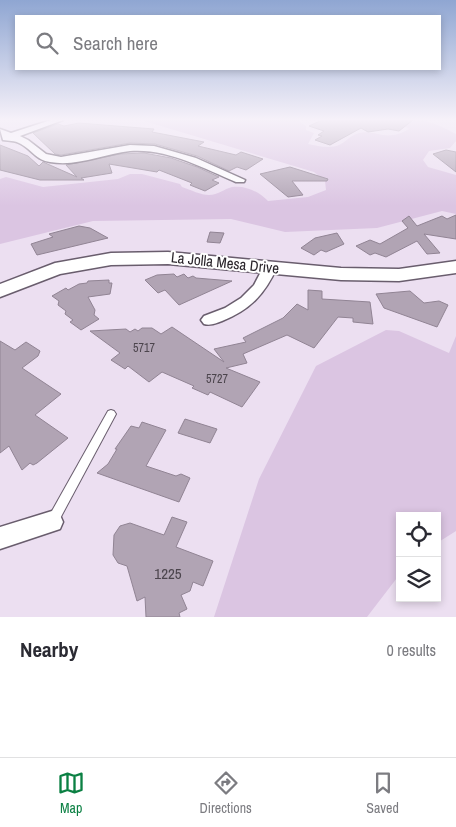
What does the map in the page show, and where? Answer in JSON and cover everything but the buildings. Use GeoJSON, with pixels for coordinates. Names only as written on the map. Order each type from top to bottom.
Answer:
{"type":"FeatureCollection","features":[{"type":"Feature","properties":{"kind":"street"},"geometry":{"type":"LineString","coordinates":[[32,149],[39,156],[50,159],[74,159],[125,149],[156,150],[187,159],[240,180]]}},
{"type":"Feature","properties":{"kind":"street","name":"La Jolla Mesa Drive"},"geometry":{"type":"LineString","coordinates":[[0,291],[31,276],[65,266],[99,259],[150,256],[363,275],[407,274],[456,267]]}},
{"type":"Feature","properties":{"kind":"street"},"geometry":{"type":"LineString","coordinates":[[210,320],[237,310],[262,286],[270,267]]}},
{"type":"Feature","properties":{"kind":"street"},"geometry":{"type":"LineString","coordinates":[[0,538],[52,522]]}},
{"type":"Feature","properties":{"kind":"lane"},"geometry":{"type":"LineString","coordinates":[[52,522],[111,414]]}},
{"type":"Feature","properties":{"kind":"shaded area"},"geometry":{"type":"Polygon","coordinates":[[[237,149],[444,149],[429,151],[423,160],[428,167],[456,175],[456,214],[442,211],[377,228],[285,232],[231,219],[93,221],[0,244],[0,179],[6,177],[43,187],[118,179],[130,174],[142,174],[180,184],[182,187],[206,195],[215,194],[232,187],[247,188],[268,201],[308,197],[326,190],[325,181],[314,172],[237,149]]]}},
{"type":"Feature","properties":{"kind":"shaded area"},"geometry":{"type":"Polygon","coordinates":[[[386,330],[399,331],[449,353],[456,336],[456,531],[441,540],[441,512],[396,512],[396,579],[367,617],[214,617],[259,479],[316,366],[386,330]]]}}]}
